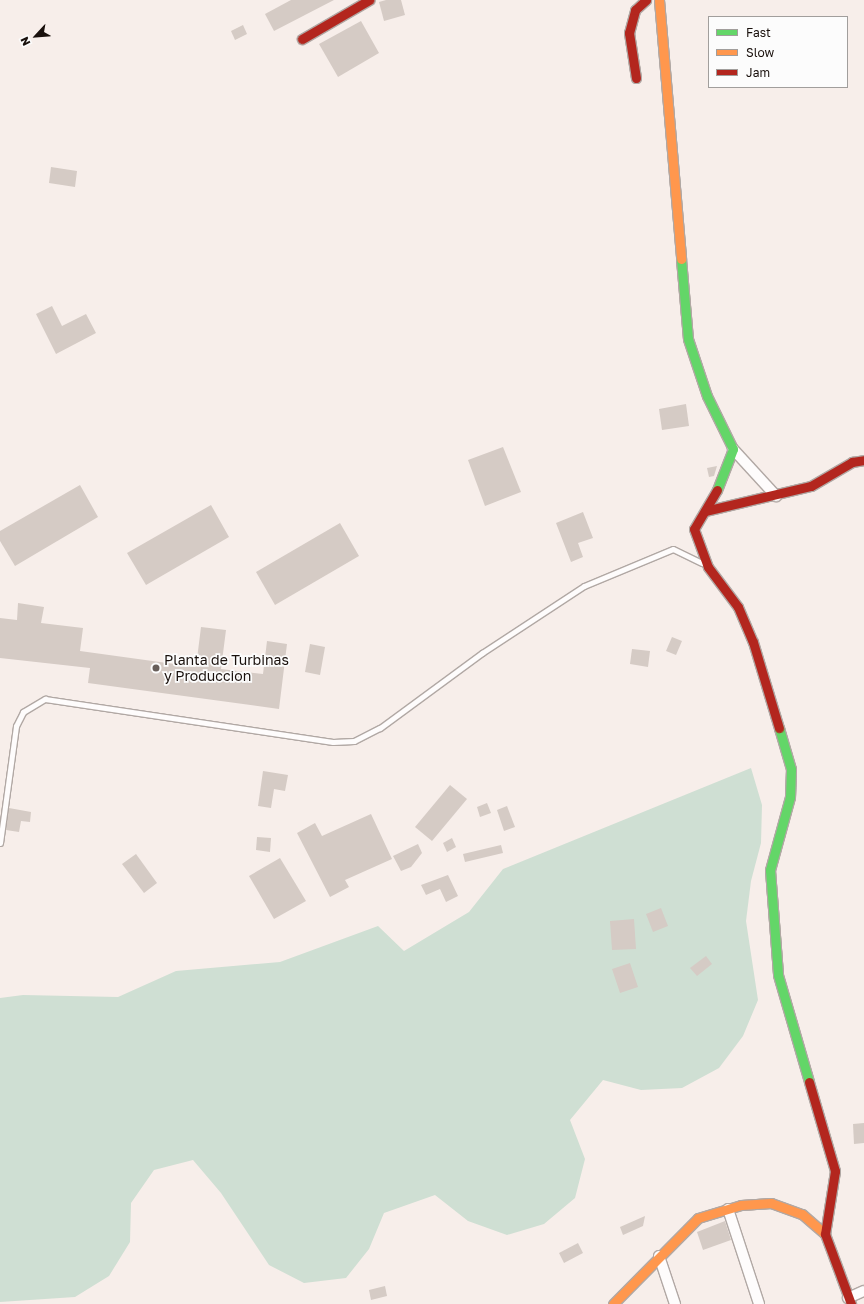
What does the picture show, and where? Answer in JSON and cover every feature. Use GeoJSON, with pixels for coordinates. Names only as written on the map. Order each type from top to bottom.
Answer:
{"type":"FeatureCollection","features":[{"type":"Feature","properties":{"kind":"street"},"geometry":{"type":"LineString","coordinates":[[302,39],[369,0]]}},
{"type":"Feature","properties":{"kind":"street"},"geometry":{"type":"LineString","coordinates":[[636,78],[629,33],[636,10],[646,0]]}},
{"type":"Feature","properties":{"kind":"street"},"geometry":{"type":"LineString","coordinates":[[659,0],[688,339],[706,396],[733,449],[776,496]]}},
{"type":"Feature","properties":{"kind":"street"},"geometry":{"type":"LineString","coordinates":[[733,449],[721,484],[706,511],[698,518],[694,529],[708,567],[738,607],[754,642],[791,769],[790,797],[770,870],[778,975],[835,1170],[824,1234]]}},
{"type":"Feature","properties":{"kind":"street"},"geometry":{"type":"LineString","coordinates":[[706,511],[776,496],[811,486],[852,462],[864,460]]}},
{"type":"Feature","properties":{"kind":"street"},"geometry":{"type":"LineString","coordinates":[[613,1304],[698,1218],[728,1209],[771,1203],[802,1214],[824,1234],[850,1301],[864,1291]]}},
{"type":"Feature","properties":{"kind":"street"},"geometry":{"type":"LineString","coordinates":[[728,1209],[759,1304]]}},
{"type":"Feature","properties":{"kind":"street"},"geometry":{"type":"LineString","coordinates":[[659,1256],[676,1304]]}},
{"type":"Feature","properties":{"kind":"lane"},"geometry":{"type":"LineString","coordinates":[[0,843],[16,726],[23,712],[45,699],[333,742],[354,741],[393,719],[482,653],[584,586],[673,549],[688,554],[708,567]]}},
{"type":"Feature","properties":{"kind":"green space"},"geometry":{"type":"Polygon","coordinates":[[[751,768],[762,805],[761,843],[751,881],[746,921],[758,1000],[743,1036],[719,1068],[682,1088],[641,1090],[603,1080],[570,1120],[585,1159],[575,1198],[544,1224],[507,1235],[468,1221],[435,1195],[384,1213],[369,1249],[346,1278],[304,1283],[269,1265],[221,1193],[193,1160],[154,1170],[131,1203],[130,1242],[109,1276],[75,1297],[0,1302],[0,998],[23,995],[118,997],[176,971],[280,962],[378,926],[404,951],[469,912],[503,869],[751,768]]]}},
{"type":"Feature","properties":{"kind":"building"},"geometry":{"type":"Polygon","coordinates":[[[291,0],[334,0],[274,31],[265,14],[291,0]]]}},
{"type":"Feature","properties":{"kind":"building"},"geometry":{"type":"Polygon","coordinates":[[[386,0],[401,0],[405,15],[384,21],[379,2],[386,0]]]}},
{"type":"Feature","properties":{"kind":"building"},"geometry":{"type":"Polygon","coordinates":[[[361,21],[379,53],[338,77],[319,44],[361,21]]]}},
{"type":"Feature","properties":{"kind":"building"},"geometry":{"type":"Polygon","coordinates":[[[243,25],[247,34],[235,40],[231,31],[243,25]]]}},
{"type":"Feature","properties":{"kind":"building"},"geometry":{"type":"Polygon","coordinates":[[[51,167],[77,171],[75,187],[49,183],[51,167]]]}},
{"type":"Feature","properties":{"kind":"building"},"geometry":{"type":"Polygon","coordinates":[[[52,306],[62,326],[86,314],[96,333],[56,354],[36,314],[52,306]]]}},
{"type":"Feature","properties":{"kind":"building"},"geometry":{"type":"Polygon","coordinates":[[[686,404],[689,426],[662,430],[659,409],[686,404]]]}},
{"type":"Feature","properties":{"kind":"building"},"geometry":{"type":"Polygon","coordinates":[[[503,447],[521,492],[485,506],[468,460],[503,447]]]}},
{"type":"Feature","properties":{"kind":"building"},"geometry":{"type":"Polygon","coordinates":[[[717,466],[714,476],[709,477],[707,468],[717,466]]]}},
{"type":"Feature","properties":{"kind":"building"},"geometry":{"type":"Polygon","coordinates":[[[80,485],[98,517],[15,566],[0,541],[0,531],[80,485]]]}},
{"type":"Feature","properties":{"kind":"building"},"geometry":{"type":"Polygon","coordinates":[[[211,505],[229,537],[146,585],[127,553],[211,505]]]}},
{"type":"Feature","properties":{"kind":"building"},"geometry":{"type":"Polygon","coordinates":[[[583,512],[593,538],[578,543],[583,557],[571,562],[556,523],[583,512]]]}},
{"type":"Feature","properties":{"kind":"building"},"geometry":{"type":"Polygon","coordinates":[[[340,523],[359,556],[275,605],[256,572],[340,523]]]}},
{"type":"Feature","properties":{"kind":"building","name":"Planta de Turbinas y Produccion"},"geometry":{"type":"Polygon","coordinates":[[[18,603],[44,607],[41,623],[83,628],[80,651],[196,667],[201,627],[226,630],[221,669],[263,674],[267,641],[287,644],[279,709],[88,683],[90,668],[0,658],[0,618],[17,620],[18,603]]]}},
{"type":"Feature","properties":{"kind":"building"},"geometry":{"type":"Polygon","coordinates":[[[672,637],[682,641],[676,655],[666,651],[672,637]]]}},
{"type":"Feature","properties":{"kind":"building"},"geometry":{"type":"Polygon","coordinates":[[[310,644],[325,647],[320,675],[305,672],[310,644]]]}},
{"type":"Feature","properties":{"kind":"building"},"geometry":{"type":"Polygon","coordinates":[[[632,649],[650,651],[648,667],[630,664],[632,649]]]}},
{"type":"Feature","properties":{"kind":"building"},"geometry":{"type":"Polygon","coordinates":[[[263,771],[288,775],[285,791],[274,789],[271,808],[258,806],[263,771]]]}},
{"type":"Feature","properties":{"kind":"building"},"geometry":{"type":"Polygon","coordinates":[[[450,785],[467,799],[432,841],[415,827],[450,785]]]}},
{"type":"Feature","properties":{"kind":"building"},"geometry":{"type":"Polygon","coordinates":[[[487,803],[491,813],[480,817],[477,807],[487,803]]]}},
{"type":"Feature","properties":{"kind":"building"},"geometry":{"type":"Polygon","coordinates":[[[507,806],[515,827],[504,831],[497,810],[507,806]]]}},
{"type":"Feature","properties":{"kind":"building"},"geometry":{"type":"Polygon","coordinates":[[[9,808],[31,812],[30,822],[21,821],[19,832],[6,830],[9,808]]]}},
{"type":"Feature","properties":{"kind":"building"},"geometry":{"type":"Polygon","coordinates":[[[371,814],[392,859],[345,880],[349,887],[330,897],[297,833],[315,823],[322,836],[371,814]]]}},
{"type":"Feature","properties":{"kind":"building"},"geometry":{"type":"Polygon","coordinates":[[[257,837],[271,838],[270,852],[256,850],[257,837]]]}},
{"type":"Feature","properties":{"kind":"building"},"geometry":{"type":"Polygon","coordinates":[[[452,838],[456,847],[447,852],[443,843],[452,838]]]}},
{"type":"Feature","properties":{"kind":"building"},"geometry":{"type":"Polygon","coordinates":[[[418,844],[422,853],[411,867],[401,871],[393,856],[418,844]]]}},
{"type":"Feature","properties":{"kind":"building"},"geometry":{"type":"Polygon","coordinates":[[[501,845],[503,853],[465,862],[463,854],[501,845]]]}},
{"type":"Feature","properties":{"kind":"building"},"geometry":{"type":"Polygon","coordinates":[[[136,854],[157,883],[144,893],[122,864],[136,854]]]}},
{"type":"Feature","properties":{"kind":"building"},"geometry":{"type":"Polygon","coordinates":[[[280,858],[306,901],[274,919],[249,876],[280,858]]]}},
{"type":"Feature","properties":{"kind":"building"},"geometry":{"type":"Polygon","coordinates":[[[448,875],[458,896],[446,902],[440,889],[426,895],[421,885],[448,875]]]}},
{"type":"Feature","properties":{"kind":"building"},"geometry":{"type":"Polygon","coordinates":[[[661,908],[668,926],[653,932],[646,914],[661,908]]]}},
{"type":"Feature","properties":{"kind":"building"},"geometry":{"type":"Polygon","coordinates":[[[634,919],[636,949],[612,950],[610,921],[634,919]]]}},
{"type":"Feature","properties":{"kind":"building"},"geometry":{"type":"Polygon","coordinates":[[[706,956],[712,964],[697,976],[690,968],[706,956]]]}},
{"type":"Feature","properties":{"kind":"building"},"geometry":{"type":"Polygon","coordinates":[[[630,963],[638,987],[620,993],[612,969],[630,963]]]}},
{"type":"Feature","properties":{"kind":"building"},"geometry":{"type":"Polygon","coordinates":[[[864,1123],[864,1143],[854,1144],[853,1124],[864,1123]]]}},
{"type":"Feature","properties":{"kind":"building"},"geometry":{"type":"Polygon","coordinates":[[[645,1216],[643,1226],[623,1235],[620,1227],[645,1216]]]}},
{"type":"Feature","properties":{"kind":"building"},"geometry":{"type":"Polygon","coordinates":[[[725,1221],[731,1240],[703,1250],[697,1232],[725,1221]]]}},
{"type":"Feature","properties":{"kind":"building"},"geometry":{"type":"Polygon","coordinates":[[[578,1243],[583,1253],[564,1263],[559,1253],[578,1243]]]}},
{"type":"Feature","properties":{"kind":"building"},"geometry":{"type":"Polygon","coordinates":[[[385,1286],[387,1296],[371,1300],[369,1290],[385,1286]]]}},
{"type":"Feature","properties":{"kind":"traffic: fast"},"geometry":{"type":"LineString","coordinates":[[681,259],[688,339],[707,396],[733,449],[717,490]]}},
{"type":"Feature","properties":{"kind":"traffic: fast"},"geometry":{"type":"LineString","coordinates":[[779,728],[791,769],[790,797],[770,870],[778,975],[809,1082]]}},
{"type":"Feature","properties":{"kind":"traffic: slow"},"geometry":{"type":"LineString","coordinates":[[659,0],[681,259]]}},
{"type":"Feature","properties":{"kind":"traffic: slow"},"geometry":{"type":"LineString","coordinates":[[613,1304],[698,1218],[741,1205],[771,1203],[802,1214],[825,1234]]}},
{"type":"Feature","properties":{"kind":"traffic: jam"},"geometry":{"type":"LineString","coordinates":[[302,39],[369,0]]}},
{"type":"Feature","properties":{"kind":"traffic: jam"},"geometry":{"type":"LineString","coordinates":[[636,78],[629,33],[635,10],[646,0]]}},
{"type":"Feature","properties":{"kind":"traffic: jam"},"geometry":{"type":"LineString","coordinates":[[705,511],[811,486],[852,462],[864,460]]}},
{"type":"Feature","properties":{"kind":"traffic: jam"},"geometry":{"type":"LineString","coordinates":[[717,490],[694,529],[708,567],[738,607],[753,642],[779,728]]}},
{"type":"Feature","properties":{"kind":"traffic: jam"},"geometry":{"type":"LineString","coordinates":[[809,1082],[835,1171],[825,1234],[851,1304]]}},
{"type":"Feature","properties":{"kind":"place","name":"Planta de Turbinas y Produccion"},"geometry":{"type":"Point","coordinates":[156,668]}}]}
